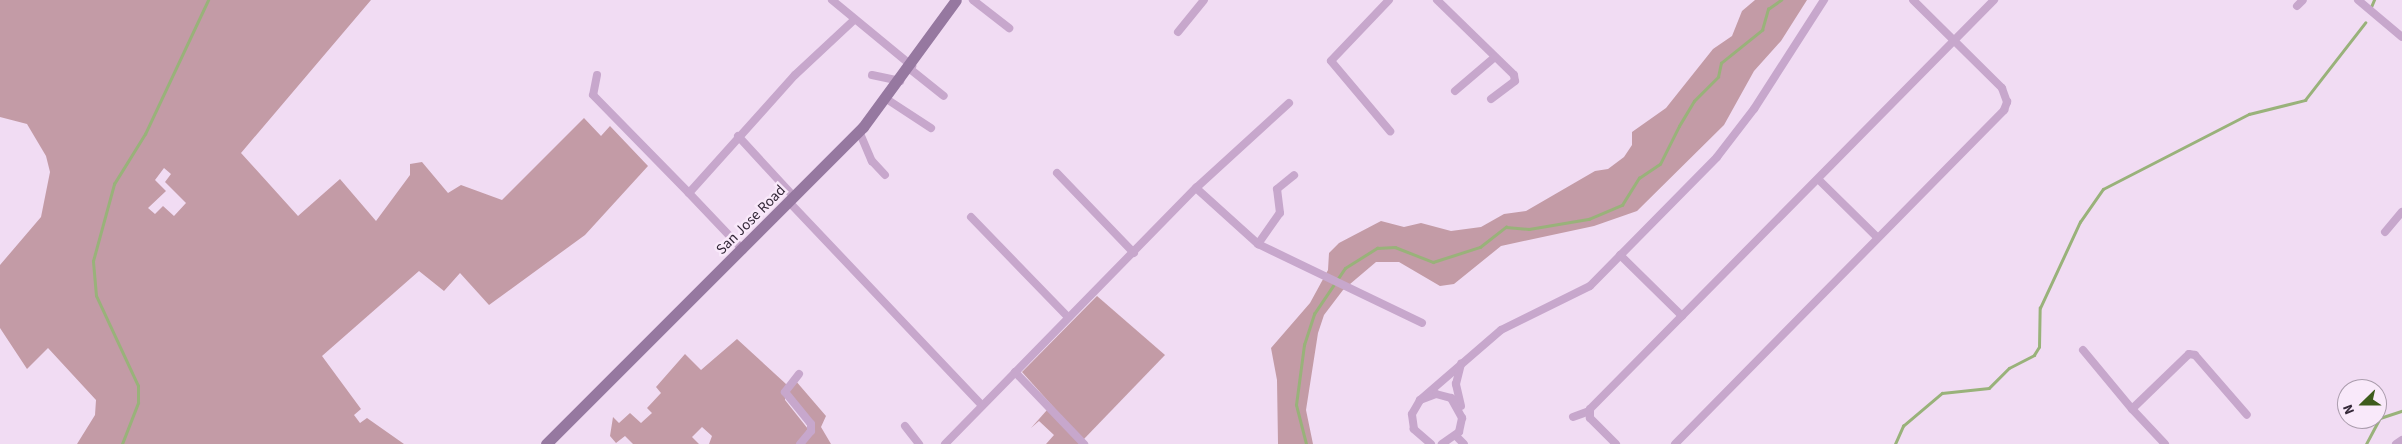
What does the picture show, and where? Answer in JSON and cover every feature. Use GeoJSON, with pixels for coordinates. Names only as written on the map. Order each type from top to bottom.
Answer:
{"type":"FeatureCollection","features":[{"type":"Feature","properties":{"kind":"street"},"geometry":{"type":"LineString","coordinates":[[832,0],[853,21],[944,96]]}},
{"type":"Feature","properties":{"kind":"street","name":"San Jose Road"},"geometry":{"type":"LineString","coordinates":[[546,444],[793,200],[859,131],[911,67],[956,0]]}},
{"type":"Feature","properties":{"kind":"street"},"geometry":{"type":"LineString","coordinates":[[973,0],[1009,28]]}},
{"type":"Feature","properties":{"kind":"street"},"geometry":{"type":"LineString","coordinates":[[1389,0],[1331,61],[1390,131]]}},
{"type":"Feature","properties":{"kind":"street"},"geometry":{"type":"LineString","coordinates":[[1437,0],[1516,78],[1491,99]]}},
{"type":"Feature","properties":{"kind":"street"},"geometry":{"type":"LineString","coordinates":[[1431,444],[1418,436],[1412,422],[1420,400],[1501,330],[1590,286],[1717,157],[1754,109],[1824,0]]}},
{"type":"Feature","properties":{"kind":"street"},"geometry":{"type":"LineString","coordinates":[[1675,444],[2007,102],[2002,88],[1912,0]]}},
{"type":"Feature","properties":{"kind":"street"},"geometry":{"type":"LineString","coordinates":[[1573,416],[1587,412],[1819,180],[1952,41],[1994,0]]}},
{"type":"Feature","properties":{"kind":"street"},"geometry":{"type":"LineString","coordinates":[[2358,0],[2402,37]]}},
{"type":"Feature","properties":{"kind":"street"},"geometry":{"type":"LineString","coordinates":[[1178,32],[1202,1]]}},
{"type":"Feature","properties":{"kind":"street"},"geometry":{"type":"LineString","coordinates":[[689,193],[738,136],[853,21]]}},
{"type":"Feature","properties":{"kind":"street"},"geometry":{"type":"LineString","coordinates":[[1455,91],[1496,57]]}},
{"type":"Feature","properties":{"kind":"street"},"geometry":{"type":"LineString","coordinates":[[872,75],[900,81]]}},
{"type":"Feature","properties":{"kind":"street"},"geometry":{"type":"LineString","coordinates":[[597,76],[593,95],[743,250]]}},
{"type":"Feature","properties":{"kind":"street"},"geometry":{"type":"LineString","coordinates":[[885,98],[931,128]]}},
{"type":"Feature","properties":{"kind":"street"},"geometry":{"type":"LineString","coordinates":[[944,444],[981,404],[1134,253],[1196,188],[1289,102]]}},
{"type":"Feature","properties":{"kind":"street"},"geometry":{"type":"LineString","coordinates":[[859,131],[872,161],[885,175]]}},
{"type":"Feature","properties":{"kind":"street"},"geometry":{"type":"LineString","coordinates":[[738,136],[793,200],[981,404]]}},
{"type":"Feature","properties":{"kind":"street"},"geometry":{"type":"LineString","coordinates":[[1057,173],[1134,253]]}},
{"type":"Feature","properties":{"kind":"street"},"geometry":{"type":"LineString","coordinates":[[1258,244],[1277,220],[1277,190],[1294,175]]}},
{"type":"Feature","properties":{"kind":"street"},"geometry":{"type":"LineString","coordinates":[[1819,180],[1877,237]]}},
{"type":"Feature","properties":{"kind":"street"},"geometry":{"type":"LineString","coordinates":[[1196,188],[1258,244],[1312,268],[1422,323]]}},
{"type":"Feature","properties":{"kind":"street"},"geometry":{"type":"LineString","coordinates":[[2384,232],[2402,212]]}},
{"type":"Feature","properties":{"kind":"street"},"geometry":{"type":"LineString","coordinates":[[971,217],[1068,317]]}},
{"type":"Feature","properties":{"kind":"street"},"geometry":{"type":"LineString","coordinates":[[1620,255],[1682,316]]}},
{"type":"Feature","properties":{"kind":"street"},"geometry":{"type":"LineString","coordinates":[[2083,350],[2132,409],[2165,444]]}},
{"type":"Feature","properties":{"kind":"street"},"geometry":{"type":"LineString","coordinates":[[2132,409],[2193,354],[2246,415]]}},
{"type":"Feature","properties":{"kind":"street"},"geometry":{"type":"LineString","coordinates":[[1442,444],[1456,436],[1462,425],[1456,384],[1462,362]]}},
{"type":"Feature","properties":{"kind":"street"},"geometry":{"type":"LineString","coordinates":[[1015,372],[1084,444]]}},
{"type":"Feature","properties":{"kind":"street"},"geometry":{"type":"LineString","coordinates":[[798,374],[785,392],[811,424],[800,444]]}},
{"type":"Feature","properties":{"kind":"street"},"geometry":{"type":"LineString","coordinates":[[1420,400],[1444,395],[1461,410]]}},
{"type":"Feature","properties":{"kind":"street"},"geometry":{"type":"LineString","coordinates":[[1587,412],[1616,444]]}},
{"type":"Feature","properties":{"kind":"street"},"geometry":{"type":"LineString","coordinates":[[905,426],[919,444]]}},
{"type":"Feature","properties":{"kind":"street"},"geometry":{"type":"LineString","coordinates":[[1456,436],[1464,444]]}},
{"type":"Feature","properties":{"kind":"street"},"geometry":{"type":"LineString","coordinates":[[2396,444],[2402,440]]}},
{"type":"Feature","properties":{"kind":"shaded area"},"geometry":{"type":"Polygon","coordinates":[[[0,0],[371,0],[241,153],[298,216],[340,179],[376,221],[410,175],[410,164],[422,162],[448,193],[461,185],[502,200],[584,118],[601,136],[610,126],[648,166],[585,235],[489,305],[460,273],[444,291],[419,271],[322,356],[361,409],[354,415],[360,423],[367,418],[404,444],[77,444],[95,415],[96,400],[48,348],[27,369],[0,328],[0,265],[41,217],[50,172],[46,156],[27,124],[0,117],[0,0]],[[164,168],[155,180],[166,191],[148,208],[155,214],[163,206],[174,216],[186,203],[165,182],[171,174],[164,168]]]}},
{"type":"Feature","properties":{"kind":"shaded area"},"geometry":{"type":"Polygon","coordinates":[[[1755,0],[1807,0],[1781,41],[1754,71],[1724,125],[1637,211],[1594,226],[1501,246],[1454,284],[1440,286],[1399,262],[1376,262],[1343,290],[1324,315],[1318,333],[1306,410],[1313,444],[1278,444],[1277,380],[1271,348],[1310,303],[1328,270],[1329,253],[1339,243],[1381,221],[1404,227],[1421,223],[1451,231],[1481,227],[1504,214],[1526,211],[1595,171],[1608,169],[1624,157],[1632,145],[1632,132],[1666,108],[1713,49],[1732,36],[1742,11],[1755,0]]]}},
{"type":"Feature","properties":{"kind":"shaded area"},"geometry":{"type":"Polygon","coordinates":[[[1097,296],[1165,355],[1083,440],[1022,372],[1097,296]]]}},
{"type":"Feature","properties":{"kind":"shaded area"},"geometry":{"type":"Polygon","coordinates":[[[737,339],[786,384],[785,400],[808,429],[797,444],[709,444],[712,436],[702,427],[692,437],[699,444],[633,444],[625,436],[616,443],[610,436],[613,417],[619,423],[630,413],[641,423],[652,413],[647,408],[661,393],[656,387],[685,354],[701,370],[737,339]]]}},
{"type":"Feature","properties":{"kind":"shaded area"},"geometry":{"type":"Polygon","coordinates":[[[795,380],[826,416],[821,427],[831,444],[803,444],[812,434],[787,390],[795,380]]]}},
{"type":"Feature","properties":{"kind":"shaded area"},"geometry":{"type":"Polygon","coordinates":[[[1047,410],[1080,444],[1046,444],[1054,435],[1039,421],[1031,428],[1047,410]]]}},
{"type":"Feature","properties":{"kind":"waterway"},"geometry":{"type":"LineString","coordinates":[[122,444],[138,403],[138,386],[96,296],[93,261],[114,184],[145,134],[208,0]]}},
{"type":"Feature","properties":{"kind":"waterway"},"geometry":{"type":"LineString","coordinates":[[1306,444],[1296,405],[1304,345],[1314,314],[1345,268],[1377,248],[1395,247],[1433,262],[1480,247],[1506,227],[1529,229],[1589,219],[1622,205],[1639,178],[1660,164],[1694,101],[1718,77],[1721,63],[1762,30],[1768,9],[1781,0]]}},
{"type":"Feature","properties":{"kind":"waterway"},"geometry":{"type":"LineString","coordinates":[[2371,7],[2374,0]]}},
{"type":"Feature","properties":{"kind":"waterway"},"geometry":{"type":"LineString","coordinates":[[1895,444],[1903,426],[1942,393],[1989,388],[2009,368],[2034,355],[2039,347],[2040,308],[2080,222],[2103,189],[2249,114],[2305,100],[2365,23]]}},
{"type":"Feature","properties":{"kind":"waterway"},"geometry":{"type":"LineString","coordinates":[[2366,444],[2380,418],[2402,411]]}}]}
